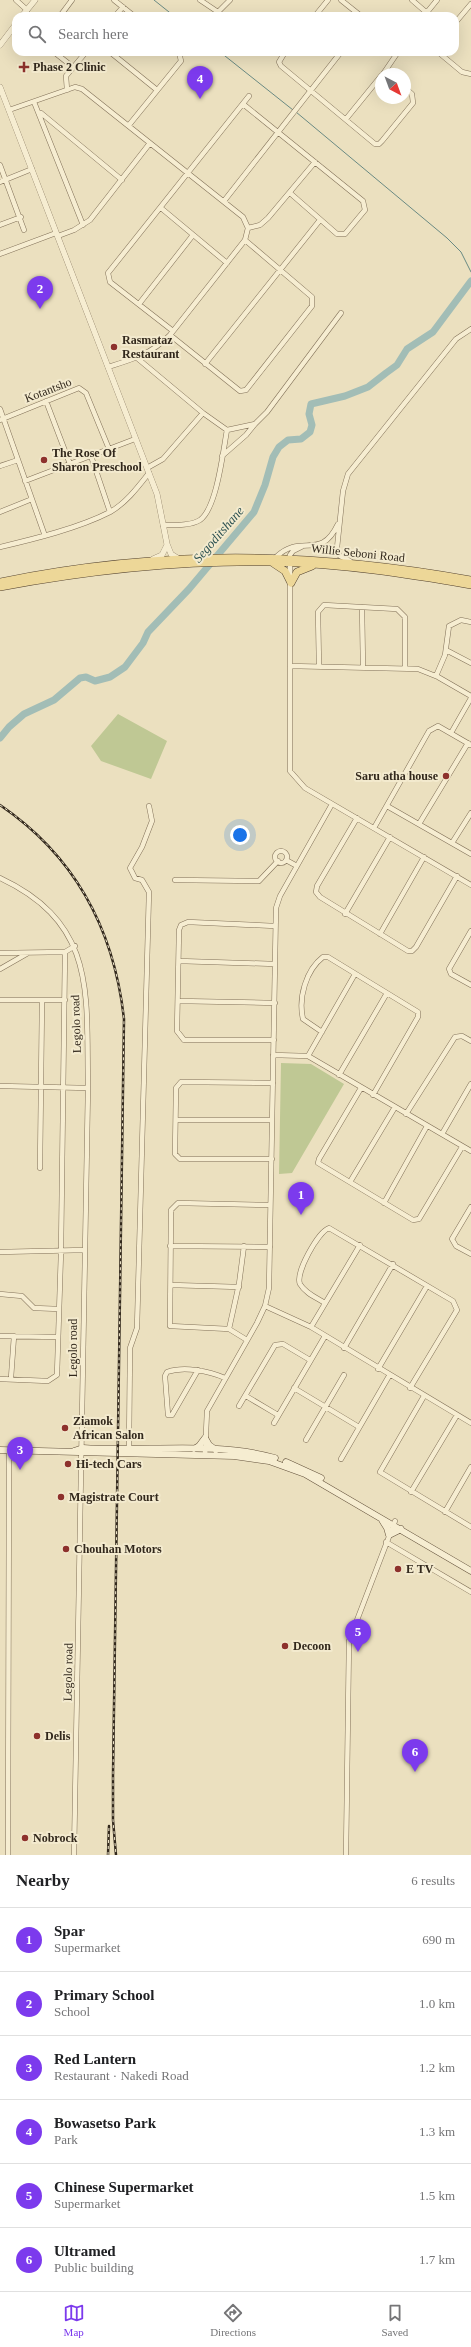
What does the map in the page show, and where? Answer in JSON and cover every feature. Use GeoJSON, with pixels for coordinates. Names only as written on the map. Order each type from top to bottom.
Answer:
{"type":"FeatureCollection","features":[{"type":"Feature","properties":{"kind":"main road"},"geometry":{"type":"LineString","coordinates":[[0,582],[80,568],[150,560],[179,559],[193,561]]}},
{"type":"Feature","properties":{"kind":"main road","name":"Willie Seboni Road"},"geometry":{"type":"LineString","coordinates":[[193,561],[274,560],[353,562],[408,569],[471,580]]}},
{"type":"Feature","properties":{"kind":"main road"},"geometry":{"type":"LineString","coordinates":[[274,560],[283,569],[291,583]]}},
{"type":"Feature","properties":{"kind":"main road"},"geometry":{"type":"LineString","coordinates":[[0,587],[89,572],[193,561]]}},
{"type":"Feature","properties":{"kind":"main road","name":"Willie Seboni Road"},"geometry":{"type":"LineString","coordinates":[[291,561],[316,565],[408,574],[471,586]]}},
{"type":"Feature","properties":{"kind":"main road"},"geometry":{"type":"LineString","coordinates":[[291,583],[297,572],[316,565]]}},
{"type":"Feature","properties":{"kind":"main road"},"geometry":{"type":"LineString","coordinates":[[194,1449],[200,1446],[205,1438],[209,1445],[218,1450]]}},
{"type":"Feature","properties":{"kind":"main road"},"geometry":{"type":"LineString","coordinates":[[0,1450],[72,1451],[194,1449],[205,1452],[218,1450],[268,1456],[306,1472],[471,1568]]}},
{"type":"Feature","properties":{"kind":"main road"},"geometry":{"type":"LineString","coordinates":[[83,1450],[205,1452],[269,1461],[306,1472],[379,1517],[394,1523],[401,1529],[471,1568]]}},
{"type":"Feature","properties":{"kind":"main road"},"geometry":{"type":"LineString","coordinates":[[379,1517],[386,1525],[389,1535],[401,1529]]}},
{"type":"Feature","properties":{"kind":"street"},"geometry":{"type":"LineString","coordinates":[[16,0],[27,10],[35,0]]}},
{"type":"Feature","properties":{"kind":"street"},"geometry":{"type":"LineString","coordinates":[[63,12],[72,0]]}},
{"type":"Feature","properties":{"kind":"street"},"geometry":{"type":"LineString","coordinates":[[114,0],[129,12]]}},
{"type":"Feature","properties":{"kind":"street"},"geometry":{"type":"LineString","coordinates":[[200,0],[218,12],[230,0]]}},
{"type":"Feature","properties":{"kind":"street"},"geometry":{"type":"LineString","coordinates":[[318,12],[328,0]]}},
{"type":"Feature","properties":{"kind":"street"},"geometry":{"type":"LineString","coordinates":[[341,0],[356,12]]}},
{"type":"Feature","properties":{"kind":"street"},"geometry":{"type":"LineString","coordinates":[[412,0],[424,12]]}},
{"type":"Feature","properties":{"kind":"street"},"geometry":{"type":"LineString","coordinates":[[428,12],[437,0]]}},
{"type":"Feature","properties":{"kind":"street"},"geometry":{"type":"LineString","coordinates":[[459,18],[471,4]]}},
{"type":"Feature","properties":{"kind":"street"},"geometry":{"type":"LineString","coordinates":[[119,12],[123,7]]}},
{"type":"Feature","properties":{"kind":"street"},"geometry":{"type":"LineString","coordinates":[[0,45],[12,29]]}},
{"type":"Feature","properties":{"kind":"street"},"geometry":{"type":"LineString","coordinates":[[59,56],[73,67]]}},
{"type":"Feature","properties":{"kind":"street"},"geometry":{"type":"LineString","coordinates":[[67,90],[66,76],[83,56]]}},
{"type":"Feature","properties":{"kind":"street"},"geometry":{"type":"LineString","coordinates":[[115,56],[157,90]]}},
{"type":"Feature","properties":{"kind":"street"},"geometry":{"type":"LineString","coordinates":[[129,126],[181,60],[180,56]]}},
{"type":"Feature","properties":{"kind":"street"},"geometry":{"type":"LineString","coordinates":[[283,56],[279,62],[281,66],[375,144],[378,144],[413,103],[411,93]]}},
{"type":"Feature","properties":{"kind":"street"},"geometry":{"type":"LineString","coordinates":[[224,201],[338,56]]}},
{"type":"Feature","properties":{"kind":"street"},"geometry":{"type":"LineString","coordinates":[[388,68],[396,56]]}},
{"type":"Feature","properties":{"kind":"street"},"geometry":{"type":"LineString","coordinates":[[443,56],[462,72],[471,74]]}},
{"type":"Feature","properties":{"kind":"street"},"geometry":{"type":"LineString","coordinates":[[346,119],[375,83]]}},
{"type":"Feature","properties":{"kind":"street"},"geometry":{"type":"LineString","coordinates":[[0,87],[157,494],[167,544],[171,554],[179,559]]}},
{"type":"Feature","properties":{"kind":"street"},"geometry":{"type":"LineString","coordinates":[[9,110],[75,87],[82,89],[224,201],[243,217],[248,228],[245,240],[171,333],[157,348],[137,358],[108,367]]}},
{"type":"Feature","properties":{"kind":"street"},"geometry":{"type":"LineString","coordinates":[[245,240],[281,269],[312,297],[312,306],[246,390],[240,391],[205,364],[138,304],[110,282],[108,273],[249,96]]}},
{"type":"Feature","properties":{"kind":"street"},"geometry":{"type":"LineString","coordinates":[[34,102],[83,225]]}},
{"type":"Feature","properties":{"kind":"street"},"geometry":{"type":"LineString","coordinates":[[243,104],[366,205],[365,210],[345,234],[341,235],[320,220],[290,193]]}},
{"type":"Feature","properties":{"kind":"street"},"geometry":{"type":"LineString","coordinates":[[39,112],[122,180]]}},
{"type":"Feature","properties":{"kind":"street"},"geometry":{"type":"LineString","coordinates":[[0,254],[83,225],[122,180],[150,143]]}},
{"type":"Feature","properties":{"kind":"street"},"geometry":{"type":"LineString","coordinates":[[248,228],[260,225],[290,193],[315,162]]}},
{"type":"Feature","properties":{"kind":"street"},"geometry":{"type":"LineString","coordinates":[[0,165],[21,217],[24,230]]}},
{"type":"Feature","properties":{"kind":"street"},"geometry":{"type":"LineString","coordinates":[[0,182],[32,168]]}},
{"type":"Feature","properties":{"kind":"street"},"geometry":{"type":"LineString","coordinates":[[161,208],[227,263]]}},
{"type":"Feature","properties":{"kind":"street"},"geometry":{"type":"LineString","coordinates":[[0,225],[21,217]]}},
{"type":"Feature","properties":{"kind":"street"},"geometry":{"type":"LineString","coordinates":[[205,364],[320,220]]}},
{"type":"Feature","properties":{"kind":"street"},"geometry":{"type":"LineString","coordinates":[[138,304],[193,235]]}},
{"type":"Feature","properties":{"kind":"street"},"geometry":{"type":"LineString","coordinates":[[221,457],[246,435],[266,412],[341,313]]}},
{"type":"Feature","properties":{"kind":"street"},"geometry":{"type":"LineString","coordinates":[[353,562],[338,554],[344,482],[348,474],[456,339],[471,329]]}},
{"type":"Feature","properties":{"kind":"street"},"geometry":{"type":"LineString","coordinates":[[137,358],[203,413],[227,430],[254,424]]}},
{"type":"Feature","properties":{"kind":"street","name":"Kotantsho"},"geometry":{"type":"LineString","coordinates":[[2,419],[79,388],[83,389],[110,449]]}},
{"type":"Feature","properties":{"kind":"street"},"geometry":{"type":"LineString","coordinates":[[46,401],[70,464]]}},
{"type":"Feature","properties":{"kind":"street"},"geometry":{"type":"LineString","coordinates":[[0,409],[2,419],[45,536]]}},
{"type":"Feature","properties":{"kind":"street"},"geometry":{"type":"LineString","coordinates":[[0,547],[45,536],[110,512],[128,498],[148,471],[163,459],[203,413]]}},
{"type":"Feature","properties":{"kind":"street"},"geometry":{"type":"LineString","coordinates":[[163,526],[195,522],[204,516],[211,503],[227,430]]}},
{"type":"Feature","properties":{"kind":"street"},"geometry":{"type":"LineString","coordinates":[[25,481],[135,439]]}},
{"type":"Feature","properties":{"kind":"street"},"geometry":{"type":"LineString","coordinates":[[91,456],[110,512]]}},
{"type":"Feature","properties":{"kind":"street"},"geometry":{"type":"LineString","coordinates":[[0,466],[18,460]]}},
{"type":"Feature","properties":{"kind":"street"},"geometry":{"type":"LineString","coordinates":[[0,512],[32,499]]}},
{"type":"Feature","properties":{"kind":"street"},"geometry":{"type":"LineString","coordinates":[[274,560],[290,547],[325,543],[333,535],[340,520]]}},
{"type":"Feature","properties":{"kind":"street"},"geometry":{"type":"LineString","coordinates":[[150,560],[162,555],[167,544]]}},
{"type":"Feature","properties":{"kind":"street"},"geometry":{"type":"LineString","coordinates":[[303,546],[293,551],[291,561],[290,771],[305,788],[471,885]]}},
{"type":"Feature","properties":{"kind":"street"},"geometry":{"type":"LineString","coordinates":[[319,666],[318,612],[324,605],[397,609],[402,612],[404,617],[405,668]]}},
{"type":"Feature","properties":{"kind":"street"},"geometry":{"type":"LineString","coordinates":[[362,607],[363,667]]}},
{"type":"Feature","properties":{"kind":"street"},"geometry":{"type":"LineString","coordinates":[[436,676],[446,650],[449,626],[461,620],[471,622]]}},
{"type":"Feature","properties":{"kind":"street"},"geometry":{"type":"LineString","coordinates":[[446,650],[471,663]]}},
{"type":"Feature","properties":{"kind":"street"},"geometry":{"type":"LineString","coordinates":[[290,666],[405,668],[418,670],[436,676],[471,697],[451,733]]}},
{"type":"Feature","properties":{"kind":"street"},"geometry":{"type":"LineString","coordinates":[[374,828],[429,731],[438,726],[469,744],[419,824]]}},
{"type":"Feature","properties":{"kind":"street"},"geometry":{"type":"LineString","coordinates":[[205,1452],[207,1412],[265,1306],[269,1288],[277,903],[332,804]]}},
{"type":"Feature","properties":{"kind":"street"},"geometry":{"type":"LineString","coordinates":[[129,1449],[130,1348],[137,1328],[149,892],[142,880],[134,878],[130,868],[142,848],[152,822],[149,806]]}},
{"type":"Feature","properties":{"kind":"street"},"geometry":{"type":"LineString","coordinates":[[387,806],[471,854]]}},
{"type":"Feature","properties":{"kind":"street"},"geometry":{"type":"LineString","coordinates":[[452,843],[471,813]]}},
{"type":"Feature","properties":{"kind":"street"},"geometry":{"type":"LineString","coordinates":[[357,818],[317,886],[316,892],[320,898],[345,914],[412,951],[457,876]]}},
{"type":"Feature","properties":{"kind":"street"},"geometry":{"type":"LineString","coordinates":[[345,914],[390,837]]}},
{"type":"Feature","properties":{"kind":"street"},"geometry":{"type":"LineString","coordinates":[[278,861],[276,854],[280,851],[287,855],[286,860]]}},
{"type":"Feature","properties":{"kind":"street"},"geometry":{"type":"LineString","coordinates":[[380,934],[424,857]]}},
{"type":"Feature","properties":{"kind":"street"},"geometry":{"type":"LineString","coordinates":[[278,861],[283,862],[286,860],[297,866]]}},
{"type":"Feature","properties":{"kind":"street"},"geometry":{"type":"LineString","coordinates":[[175,880],[259,881],[278,861]]}},
{"type":"Feature","properties":{"kind":"street","name":"Legolo road"},"geometry":{"type":"LineString","coordinates":[[0,878],[30,894],[62,923],[75,946],[83,973],[88,1088],[84,1250],[83,1450],[74,1855]]}},
{"type":"Feature","properties":{"kind":"street"},"geometry":{"type":"LineString","coordinates":[[274,1040],[184,1040],[177,1031],[179,1001],[179,930],[181,925],[188,922],[276,926]]}},
{"type":"Feature","properties":{"kind":"street"},"geometry":{"type":"LineString","coordinates":[[471,931],[448,969],[451,974],[471,985]]}},
{"type":"Feature","properties":{"kind":"street"},"geometry":{"type":"LineString","coordinates":[[0,953],[65,952],[75,946]]}},
{"type":"Feature","properties":{"kind":"street"},"geometry":{"type":"LineString","coordinates":[[0,1379],[11,1378],[48,1381],[55,1378],[61,1252],[65,952]]}},
{"type":"Feature","properties":{"kind":"street"},"geometry":{"type":"LineString","coordinates":[[0,969],[29,953]]}},
{"type":"Feature","properties":{"kind":"street"},"geometry":{"type":"LineString","coordinates":[[322,1032],[307,1023],[303,1019],[301,1011],[302,991],[316,964],[323,956],[328,957],[416,1010],[419,1015],[373,1095]]}},
{"type":"Feature","properties":{"kind":"street"},"geometry":{"type":"LineString","coordinates":[[179,961],[275,964]]}},
{"type":"Feature","properties":{"kind":"street"},"geometry":{"type":"LineString","coordinates":[[308,1056],[354,974]]}},
{"type":"Feature","properties":{"kind":"street"},"geometry":{"type":"LineString","coordinates":[[340,1075],[388,993]]}},
{"type":"Feature","properties":{"kind":"street"},"geometry":{"type":"LineString","coordinates":[[0,1000],[65,1000]]}},
{"type":"Feature","properties":{"kind":"street"},"geometry":{"type":"LineString","coordinates":[[40,1168],[42,1001]]}},
{"type":"Feature","properties":{"kind":"street"},"geometry":{"type":"LineString","coordinates":[[179,1001],[275,1003]]}},
{"type":"Feature","properties":{"kind":"street"},"geometry":{"type":"LineString","coordinates":[[406,1114],[455,1037],[462,1036],[471,1041]]}},
{"type":"Feature","properties":{"kind":"street"},"geometry":{"type":"LineString","coordinates":[[274,1055],[308,1056],[471,1151]]}},
{"type":"Feature","properties":{"kind":"street"},"geometry":{"type":"LineString","coordinates":[[272,1159],[177,1158],[175,1154],[176,1088],[181,1082],[273,1083]]}},
{"type":"Feature","properties":{"kind":"street"},"geometry":{"type":"LineString","coordinates":[[442,1134],[471,1084]]}},
{"type":"Feature","properties":{"kind":"street"},"geometry":{"type":"LineString","coordinates":[[0,1086],[63,1086],[88,1088]]}},
{"type":"Feature","properties":{"kind":"street"},"geometry":{"type":"LineString","coordinates":[[361,1088],[318,1161],[320,1166],[350,1182],[413,1220],[419,1219],[462,1147]]}},
{"type":"Feature","properties":{"kind":"street"},"geometry":{"type":"LineString","coordinates":[[350,1182],[395,1107]]}},
{"type":"Feature","properties":{"kind":"street"},"geometry":{"type":"LineString","coordinates":[[176,1120],[272,1120]]}},
{"type":"Feature","properties":{"kind":"street"},"geometry":{"type":"LineString","coordinates":[[384,1203],[427,1126]]}},
{"type":"Feature","properties":{"kind":"street"},"geometry":{"type":"LineString","coordinates":[[247,1340],[229,1329],[171,1327],[169,1324],[171,1285],[171,1210],[178,1203],[270,1205]]}},
{"type":"Feature","properties":{"kind":"street"},"geometry":{"type":"LineString","coordinates":[[471,1207],[452,1239],[456,1246],[471,1254]]}},
{"type":"Feature","properties":{"kind":"street"},"geometry":{"type":"LineString","coordinates":[[325,1303],[304,1290],[298,1280],[301,1269],[322,1233],[329,1228],[393,1264],[453,1301],[457,1310],[410,1388]]}},
{"type":"Feature","properties":{"kind":"street"},"geometry":{"type":"LineString","coordinates":[[311,1327],[360,1245]]}},
{"type":"Feature","properties":{"kind":"street"},"geometry":{"type":"LineString","coordinates":[[170,1246],[270,1246]]}},
{"type":"Feature","properties":{"kind":"street"},"geometry":{"type":"LineString","coordinates":[[229,1329],[239,1287],[244,1246]]}},
{"type":"Feature","properties":{"kind":"street"},"geometry":{"type":"LineString","coordinates":[[0,1252],[61,1252],[84,1250]]}},
{"type":"Feature","properties":{"kind":"street"},"geometry":{"type":"LineString","coordinates":[[344,1348],[393,1264]]}},
{"type":"Feature","properties":{"kind":"street"},"geometry":{"type":"LineString","coordinates":[[171,1285],[239,1287]]}},
{"type":"Feature","properties":{"kind":"street"},"geometry":{"type":"LineString","coordinates":[[378,1369],[427,1286]]}},
{"type":"Feature","properties":{"kind":"street"},"geometry":{"type":"LineString","coordinates":[[0,1294],[22,1296],[29,1305],[34,1308],[59,1309]]}},
{"type":"Feature","properties":{"kind":"street"},"geometry":{"type":"LineString","coordinates":[[265,1306],[311,1327],[389,1376],[471,1423]]}},
{"type":"Feature","properties":{"kind":"street"},"geometry":{"type":"LineString","coordinates":[[0,1336],[58,1337]]}},
{"type":"Feature","properties":{"kind":"street"},"geometry":{"type":"LineString","coordinates":[[11,1378],[14,1336]]}},
{"type":"Feature","properties":{"kind":"street"},"geometry":{"type":"LineString","coordinates":[[274,1423],[325,1336]]}},
{"type":"Feature","properties":{"kind":"street"},"geometry":{"type":"LineString","coordinates":[[239,1406],[277,1344],[283,1344],[310,1360]]}},
{"type":"Feature","properties":{"kind":"street"},"geometry":{"type":"LineString","coordinates":[[198,1370],[172,1415],[168,1415],[165,1376],[167,1372],[198,1370],[212,1372],[226,1378]]}},
{"type":"Feature","properties":{"kind":"street"},"geometry":{"type":"LineString","coordinates":[[306,1440],[344,1375]]}},
{"type":"Feature","properties":{"kind":"street"},"geometry":{"type":"LineString","coordinates":[[341,1459],[389,1376]]}},
{"type":"Feature","properties":{"kind":"street"},"geometry":{"type":"LineString","coordinates":[[294,1388],[359,1426]]}},
{"type":"Feature","properties":{"kind":"street"},"geometry":{"type":"LineString","coordinates":[[246,1396],[278,1414]]}},
{"type":"Feature","properties":{"kind":"street"},"geometry":{"type":"LineString","coordinates":[[424,1396],[380,1470],[382,1474],[471,1527]]}},
{"type":"Feature","properties":{"kind":"street"},"geometry":{"type":"LineString","coordinates":[[411,1492],[458,1415]]}},
{"type":"Feature","properties":{"kind":"street"},"geometry":{"type":"LineString","coordinates":[[8,1855],[9,1450]]}},
{"type":"Feature","properties":{"kind":"street"},"geometry":{"type":"LineString","coordinates":[[445,1512],[471,1467]]}},
{"type":"Feature","properties":{"kind":"street"},"geometry":{"type":"LineString","coordinates":[[346,1855],[349,1641],[394,1523]]}},
{"type":"Feature","properties":{"kind":"street"},"geometry":{"type":"LineString","coordinates":[[386,1542],[471,1592]]}},
{"type":"Feature","properties":{"kind":"green space"},"geometry":{"type":"Polygon","coordinates":[[[118,714],[167,741],[151,779],[101,761],[91,746],[118,714]]]}},
{"type":"Feature","properties":{"kind":"green space"},"geometry":{"type":"Polygon","coordinates":[[[281,1063],[311,1064],[344,1084],[292,1173],[279,1174],[281,1063]]]}},
{"type":"Feature","properties":{"kind":"waterway"},"geometry":{"type":"LineString","coordinates":[[154,0],[169,12]]}},
{"type":"Feature","properties":{"kind":"waterway"},"geometry":{"type":"LineString","coordinates":[[225,56],[293,110]]}},
{"type":"Feature","properties":{"kind":"waterway"},"geometry":{"type":"LineString","coordinates":[[296,112],[447,238],[461,252],[471,272]]}},
{"type":"Feature","properties":{"kind":"waterway","name":"Segoditshane"},"geometry":{"type":"LineString","coordinates":[[0,738],[9,727],[24,714],[54,700],[80,678],[86,677],[95,681],[110,677],[125,667],[143,643],[148,632],[189,589],[254,512],[265,485],[273,457],[279,447],[288,440],[301,439],[310,432],[312,425],[309,414],[311,404],[345,396],[368,387],[397,365],[407,349],[433,332],[471,281]]}},
{"type":"Feature","properties":{"kind":"railway"},"geometry":{"type":"LineString","coordinates":[[0,805],[26,825],[50,847],[70,871],[86,897],[100,925],[111,955],[119,986],[124,1019],[113,1776],[113,1820],[116,1855]]}},
{"type":"Feature","properties":{"kind":"railway"},"geometry":{"type":"LineString","coordinates":[[108,1855],[109,1826]]}},
{"type":"Feature","properties":{"kind":"place","name":"Phase 2 Clinic"},"geometry":{"type":"Point","coordinates":[24,67]}},
{"type":"Feature","properties":{"kind":"place","name":"Bowasetso Park"},"geometry":{"type":"Point","coordinates":[200,99]}},
{"type":"Feature","properties":{"kind":"place","name":"Primary School"},"geometry":{"type":"Point","coordinates":[40,309]}},
{"type":"Feature","properties":{"kind":"place","name":"Rasmataz Restaurant"},"geometry":{"type":"Point","coordinates":[114,347]}},
{"type":"Feature","properties":{"kind":"place","name":"The Rose Of Sharon Preschool"},"geometry":{"type":"Point","coordinates":[44,460]}},
{"type":"Feature","properties":{"kind":"place","name":"Saru atha house"},"geometry":{"type":"Point","coordinates":[446,776]}},
{"type":"Feature","properties":{"kind":"place","name":"Spar"},"geometry":{"type":"Point","coordinates":[301,1215]}},
{"type":"Feature","properties":{"kind":"place","name":"Ziamok African Salon"},"geometry":{"type":"Point","coordinates":[65,1428]}},
{"type":"Feature","properties":{"kind":"place","name":"Hi-tech Cars"},"geometry":{"type":"Point","coordinates":[68,1464]}},
{"type":"Feature","properties":{"kind":"place","name":"Red Lantern"},"geometry":{"type":"Point","coordinates":[20,1470]}},
{"type":"Feature","properties":{"kind":"place","name":"Magistrate Court"},"geometry":{"type":"Point","coordinates":[61,1497]}},
{"type":"Feature","properties":{"kind":"place","name":"Chouhan Motors"},"geometry":{"type":"Point","coordinates":[66,1549]}},
{"type":"Feature","properties":{"kind":"place","name":"E TV"},"geometry":{"type":"Point","coordinates":[398,1569]}},
{"type":"Feature","properties":{"kind":"place","name":"Decoon"},"geometry":{"type":"Point","coordinates":[285,1646]}},
{"type":"Feature","properties":{"kind":"place","name":"Chinese Supermarket"},"geometry":{"type":"Point","coordinates":[358,1652]}},
{"type":"Feature","properties":{"kind":"place","name":"Delis"},"geometry":{"type":"Point","coordinates":[37,1736]}},
{"type":"Feature","properties":{"kind":"place","name":"Ultramed"},"geometry":{"type":"Point","coordinates":[415,1772]}},
{"type":"Feature","properties":{"kind":"place","name":"Nobrock"},"geometry":{"type":"Point","coordinates":[25,1838]}}]}
